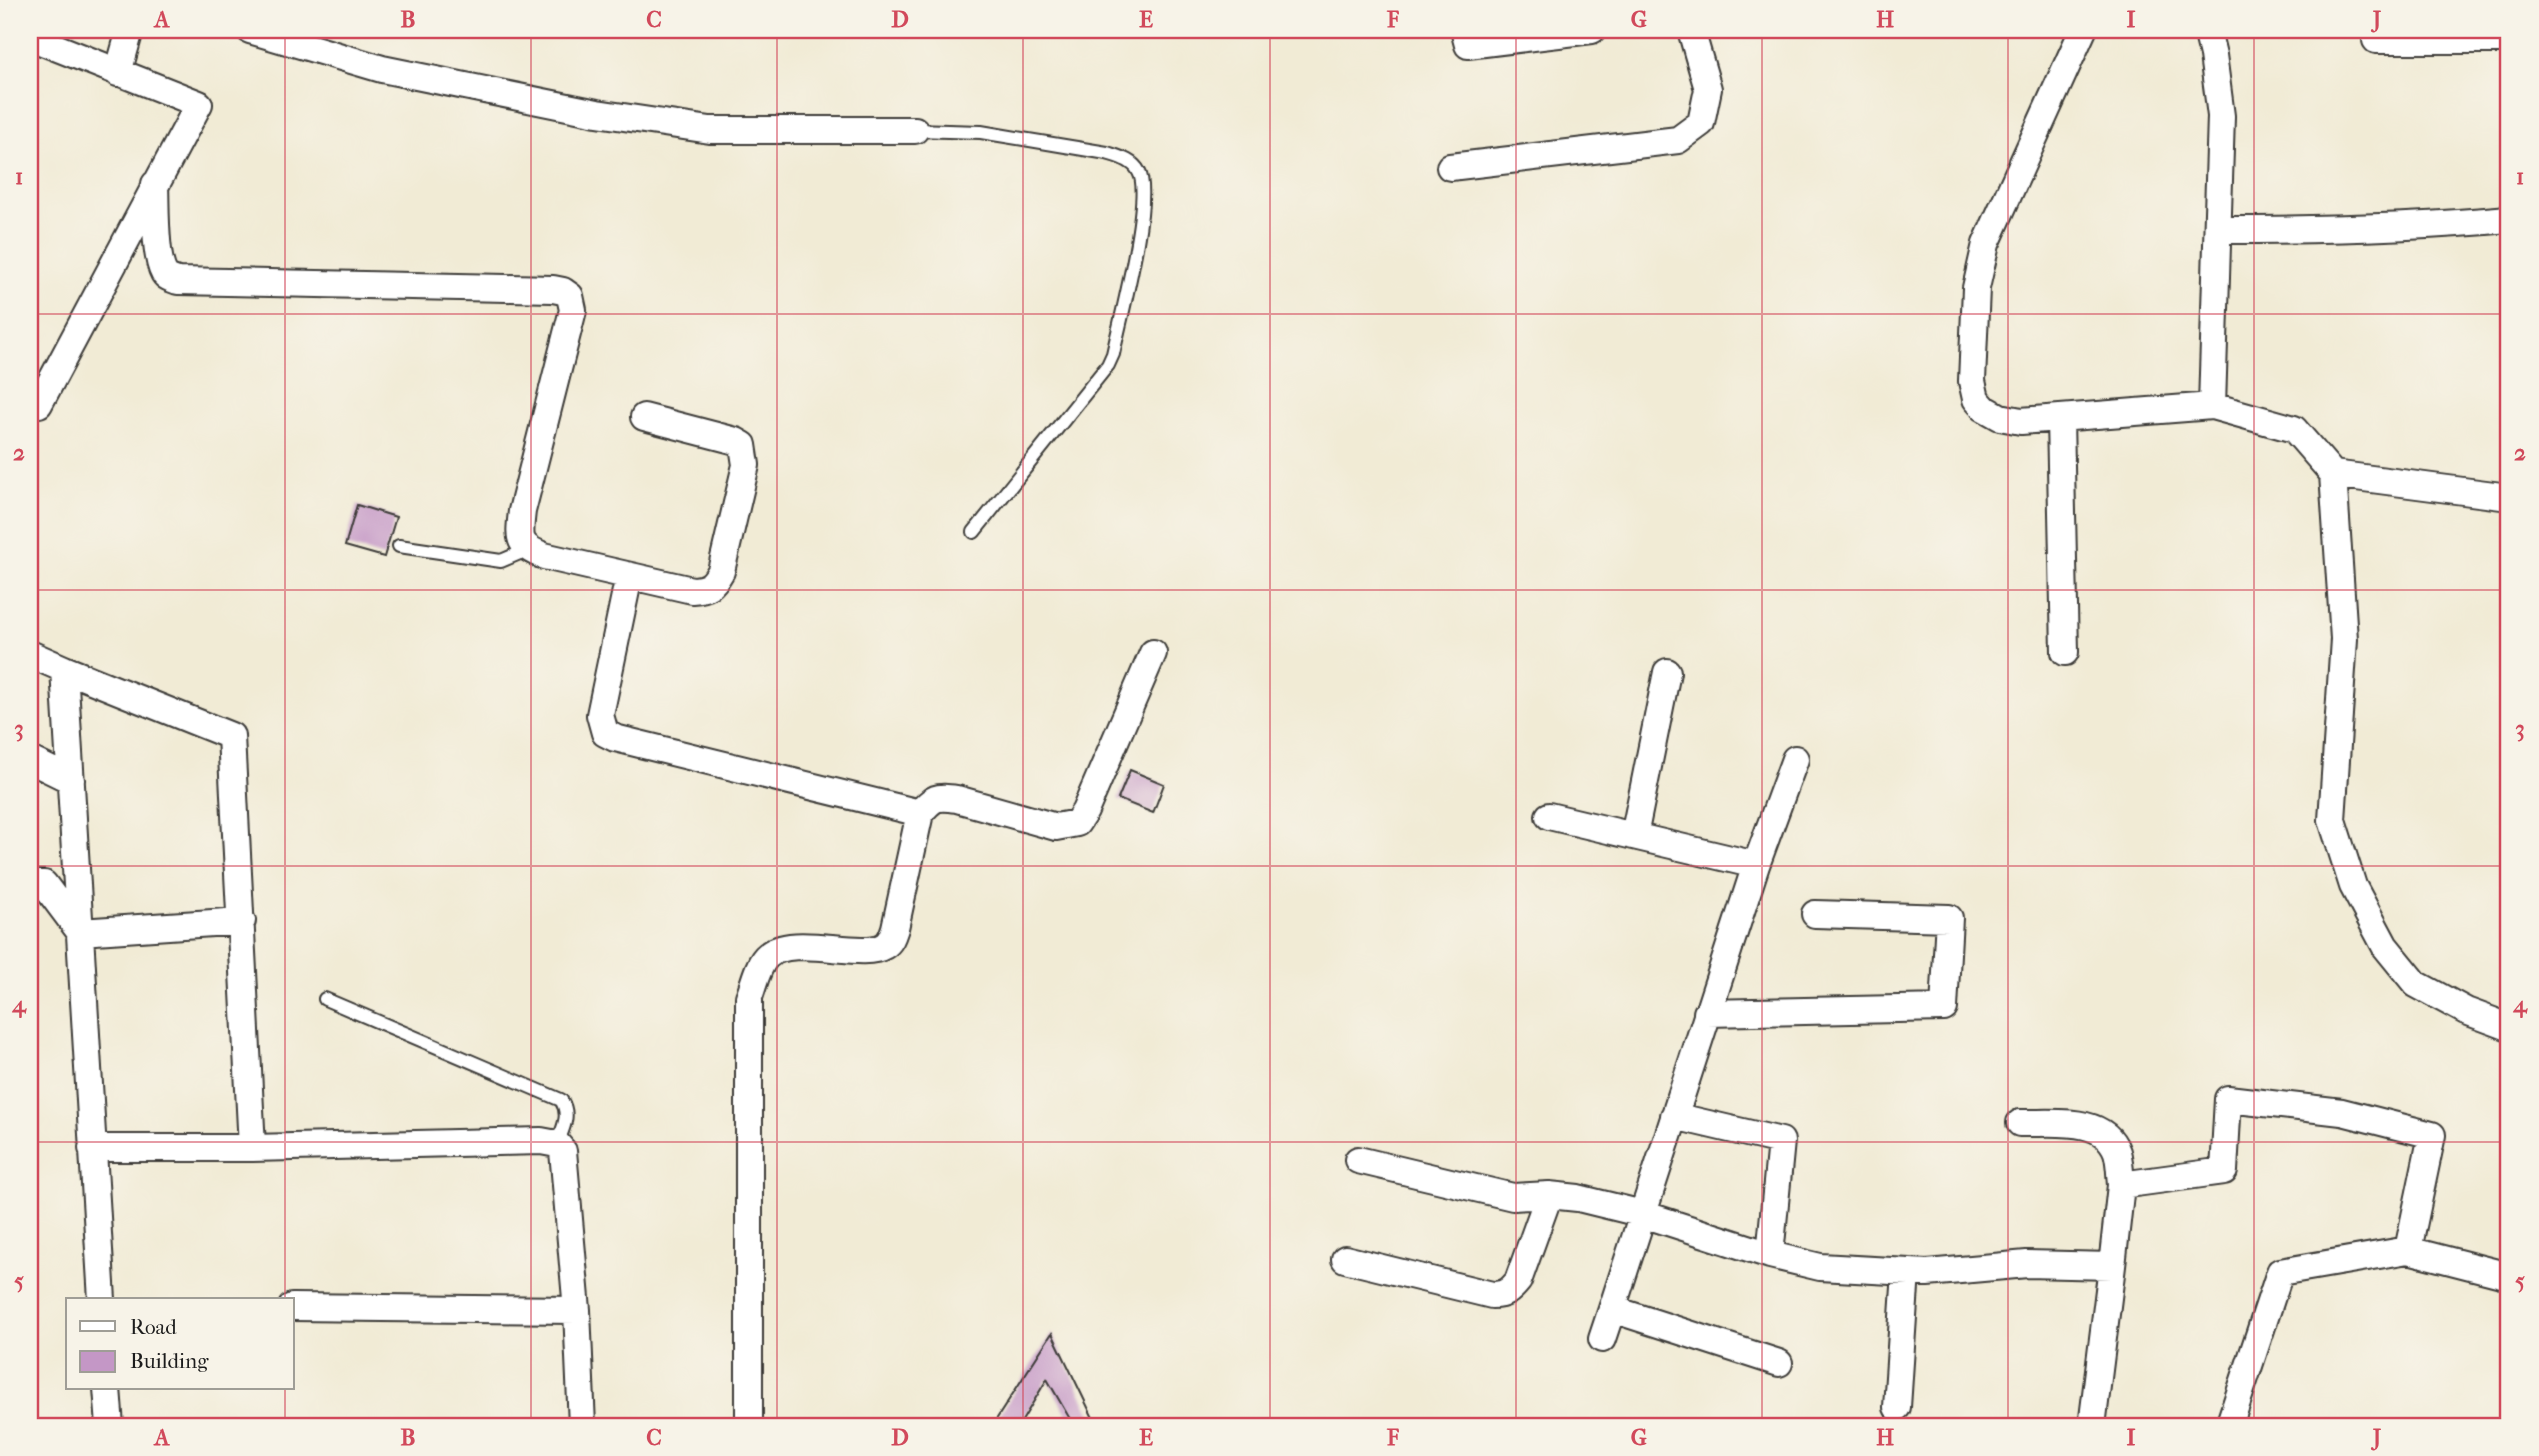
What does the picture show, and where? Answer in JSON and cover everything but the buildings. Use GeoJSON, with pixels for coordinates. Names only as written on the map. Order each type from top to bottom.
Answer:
{"type":"FeatureCollection","features":[{"type":"Feature","properties":{"kind":"street"},"geometry":{"type":"LineString","coordinates":[[118,73],[130,30]]}},
{"type":"Feature","properties":{"kind":"street"},"geometry":{"type":"LineString","coordinates":[[250,30],[382,69],[597,113],[710,130],[915,130]]}},
{"type":"Feature","properties":{"kind":"street"},"geometry":{"type":"LineString","coordinates":[[1464,30],[1468,45],[1592,30]]}},
{"type":"Feature","properties":{"kind":"street"},"geometry":{"type":"LineString","coordinates":[[1450,167],[1678,140],[1701,123],[1708,89],[1691,30]]}},
{"type":"Feature","properties":{"kind":"street"},"geometry":{"type":"LineString","coordinates":[[2083,30],[1986,244],[1976,288],[1972,341],[1972,381],[1976,399],[1984,408],[2000,417],[2021,421],[2212,407],[2294,429],[2333,474],[2344,639],[2332,820],[2353,886],[2385,946],[2416,984],[2466,1010],[2509,1027]]}},
{"type":"Feature","properties":{"kind":"street"},"geometry":{"type":"LineString","coordinates":[[2207,30],[2221,116],[2212,407]]}},
{"type":"Feature","properties":{"kind":"street"},"geometry":{"type":"LineString","coordinates":[[30,37],[199,104],[38,404]]}},
{"type":"Feature","properties":{"kind":"street"},"geometry":{"type":"LineString","coordinates":[[2376,40],[2509,40]]}},
{"type":"Feature","properties":{"kind":"street"},"geometry":{"type":"LineString","coordinates":[[155,184],[157,237],[163,272],[178,281],[564,291],[570,296],[573,310],[522,511],[521,541],[527,550],[544,556],[692,590],[706,589],[713,586],[721,571],[747,465],[743,445],[644,417]]}},
{"type":"Feature","properties":{"kind":"street"},"geometry":{"type":"LineString","coordinates":[[2218,230],[2330,230],[2509,219]]}},
{"type":"Feature","properties":{"kind":"street"},"geometry":{"type":"LineString","coordinates":[[2060,419],[2065,652]]}},
{"type":"Feature","properties":{"kind":"street"},"geometry":{"type":"LineString","coordinates":[[2333,474],[2509,497]]}},
{"type":"Feature","properties":{"kind":"street"},"geometry":{"type":"LineString","coordinates":[[629,576],[600,715],[605,733],[615,738],[920,813]]}},
{"type":"Feature","properties":{"kind":"street"},"geometry":{"type":"LineString","coordinates":[[749,1426],[749,997],[760,967],[767,956],[783,948],[883,947],[890,940],[895,928],[920,813],[932,799],[957,799],[1056,827],[1077,823],[1085,811],[1153,653]]}},
{"type":"Feature","properties":{"kind":"street"},"geometry":{"type":"LineString","coordinates":[[30,654],[231,736],[252,1148]]}},
{"type":"Feature","properties":{"kind":"street"},"geometry":{"type":"LineString","coordinates":[[64,669],[102,1298]]}},
{"type":"Feature","properties":{"kind":"street"},"geometry":{"type":"LineString","coordinates":[[1634,836],[1667,672]]}},
{"type":"Feature","properties":{"kind":"street"},"geometry":{"type":"LineString","coordinates":[[30,760],[71,779]]}},
{"type":"Feature","properties":{"kind":"street"},"geometry":{"type":"LineString","coordinates":[[1602,1339],[1756,865],[1795,760]]}},
{"type":"Feature","properties":{"kind":"street"},"geometry":{"type":"LineString","coordinates":[[1549,816],[1756,865]]}},
{"type":"Feature","properties":{"kind":"street"},"geometry":{"type":"LineString","coordinates":[[30,884],[44,884],[80,932]]}},
{"type":"Feature","properties":{"kind":"street"},"geometry":{"type":"LineString","coordinates":[[1707,1013],[1944,1008],[1949,918],[1815,914]]}},
{"type":"Feature","properties":{"kind":"street"},"geometry":{"type":"LineString","coordinates":[[80,932],[242,921]]}},
{"type":"Feature","properties":{"kind":"street"},"geometry":{"type":"LineString","coordinates":[[2121,1185],[2224,1171],[2228,1099],[2342,1112],[2432,1135],[2408,1250]]}},
{"type":"Feature","properties":{"kind":"street"},"geometry":{"type":"LineString","coordinates":[[1674,1116],[1782,1141],[1770,1255]]}},
{"type":"Feature","properties":{"kind":"street"},"geometry":{"type":"LineString","coordinates":[[2020,1123],[2093,1126],[2107,1135],[2117,1152],[2121,1185],[2092,1426]]}},
{"type":"Feature","properties":{"kind":"street"},"geometry":{"type":"LineString","coordinates":[[92,1149],[541,1141],[557,1144],[565,1158],[577,1310],[582,1426]]}},
{"type":"Feature","properties":{"kind":"street"},"geometry":{"type":"LineString","coordinates":[[1358,1160],[1513,1196],[1549,1195],[1578,1198],[1643,1214],[1770,1255],[1820,1267],[1927,1273],[2026,1264],[2112,1266]]}},
{"type":"Feature","properties":{"kind":"street"},"geometry":{"type":"LineString","coordinates":[[1345,1259],[1492,1295],[1503,1295],[1518,1281],[1549,1195]]}},
{"type":"Feature","properties":{"kind":"street"},"geometry":{"type":"LineString","coordinates":[[2230,1426],[2280,1272],[2408,1250],[2509,1276]]}},
{"type":"Feature","properties":{"kind":"street"},"geometry":{"type":"LineString","coordinates":[[1897,1407],[1906,1272]]}},
{"type":"Feature","properties":{"kind":"street"},"geometry":{"type":"LineString","coordinates":[[294,1307],[577,1310]]}},
{"type":"Feature","properties":{"kind":"street"},"geometry":{"type":"LineString","coordinates":[[1612,1309],[1779,1363]]}},
{"type":"Feature","properties":{"kind":"street"},"geometry":{"type":"LineString","coordinates":[[107,1390],[110,1426]]}},
{"type":"Feature","properties":{"kind":"lane"},"geometry":{"type":"LineString","coordinates":[[915,130],[982,132],[1107,153],[1127,159],[1139,170],[1144,182],[1137,236],[1113,354],[1108,365],[974,532]]}},
{"type":"Feature","properties":{"kind":"lane"},"geometry":{"type":"LineString","coordinates":[[399,546],[501,561],[527,550]]}},
{"type":"Feature","properties":{"kind":"lane"},"geometry":{"type":"LineString","coordinates":[[325,999],[561,1100],[567,1118],[557,1144]]}}]}
